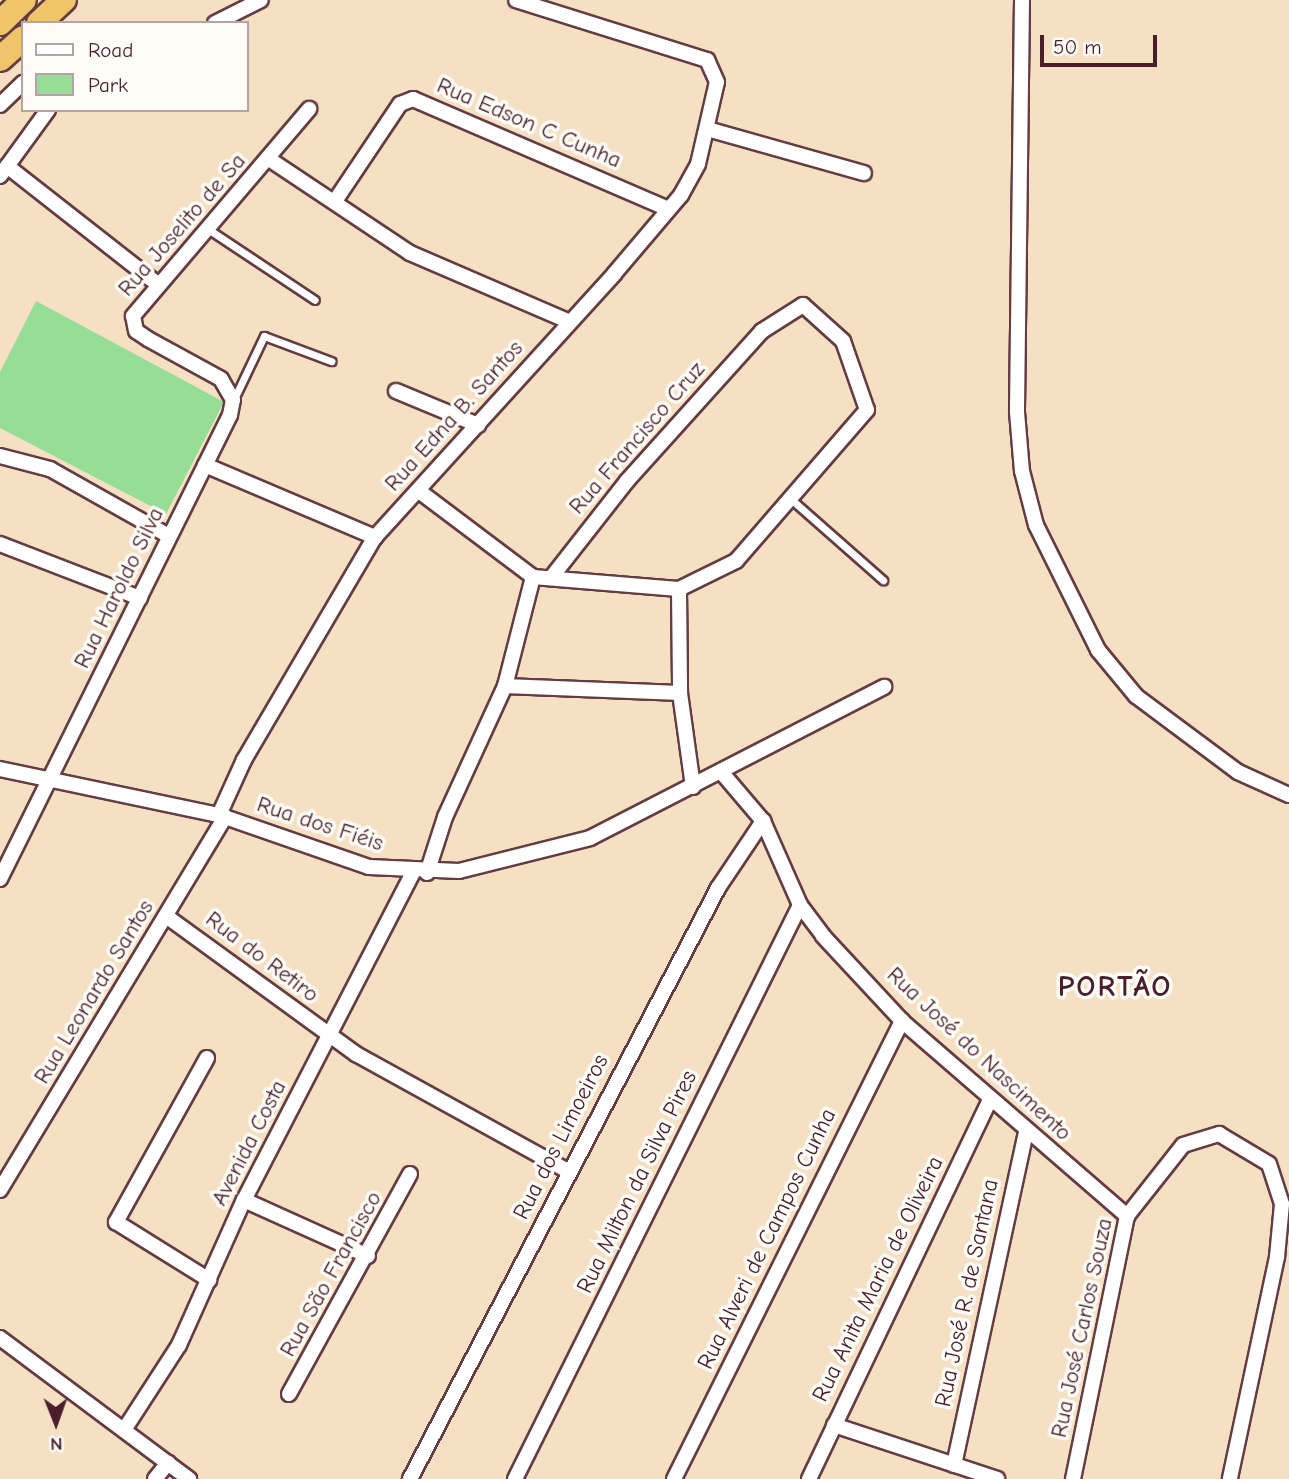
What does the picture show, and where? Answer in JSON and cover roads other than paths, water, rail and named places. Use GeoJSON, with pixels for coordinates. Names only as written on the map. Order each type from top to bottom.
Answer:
{"type":"FeatureCollection","features":[{"type":"Feature","properties":{"kind":"highway"},"geometry":{"type":"LineString","coordinates":[[0,23],[24,0]]}},
{"type":"Feature","properties":{"kind":"highway"},"geometry":{"type":"LineString","coordinates":[[41,21],[64,0]]}},
{"type":"Feature","properties":{"kind":"highway"},"geometry":{"type":"LineString","coordinates":[[0,59],[21,40]]}},
{"type":"Feature","properties":{"kind":"street"},"geometry":{"type":"LineString","coordinates":[[219,21],[261,0]]}},
{"type":"Feature","properties":{"kind":"street"},"geometry":{"type":"LineString","coordinates":[[516,0],[568,15],[573,0]]}},
{"type":"Feature","properties":{"kind":"street"},"geometry":{"type":"LineString","coordinates":[[1022,0],[1017,412],[1022,471],[1036,525],[1098,650],[1136,696],[1238,772],[1289,795]]}},
{"type":"Feature","properties":{"kind":"street","name":"Rua Edna B. Santos"},"geometry":{"type":"LineString","coordinates":[[222,816],[249,751],[375,537],[419,491],[689,186],[707,129],[717,82],[708,60],[568,15]]}},
{"type":"Feature","properties":{"kind":"street"},"geometry":{"type":"LineString","coordinates":[[0,104],[21,85]]}},
{"type":"Feature","properties":{"kind":"street","name":"Rua Edson C Cunha"},"geometry":{"type":"LineString","coordinates":[[335,201],[400,104],[413,99],[668,209]]}},
{"type":"Feature","properties":{"kind":"street","name":"Rua Joselito de Sa"},"geometry":{"type":"LineString","coordinates":[[233,400],[221,379],[136,331],[133,316],[156,283],[269,159],[309,109]]}},
{"type":"Feature","properties":{"kind":"street"},"geometry":{"type":"LineString","coordinates":[[47,112],[3,171],[156,283]]}},
{"type":"Feature","properties":{"kind":"street"},"geometry":{"type":"LineString","coordinates":[[707,129],[864,173]]}},
{"type":"Feature","properties":{"kind":"street"},"geometry":{"type":"LineString","coordinates":[[269,159],[410,253],[570,322]]}},
{"type":"Feature","properties":{"kind":"street","name":"Rua Francisco Cruz"},"geometry":{"type":"LineString","coordinates":[[551,578],[642,463],[762,331],[803,305],[820,316],[843,341],[855,385],[868,401],[860,420],[793,501]]}},
{"type":"Feature","properties":{"kind":"street"},"geometry":{"type":"LineString","coordinates":[[396,391],[478,425]]}},
{"type":"Feature","properties":{"kind":"street","name":"Rua Haroldo Silva"},"geometry":{"type":"LineString","coordinates":[[0,879],[46,780],[230,415],[233,400]]}},
{"type":"Feature","properties":{"kind":"street"},"geometry":{"type":"LineString","coordinates":[[0,456],[50,470],[169,536]]}},
{"type":"Feature","properties":{"kind":"street"},"geometry":{"type":"LineString","coordinates":[[205,465],[375,537]]}},
{"type":"Feature","properties":{"kind":"street"},"geometry":{"type":"LineString","coordinates":[[419,491],[533,577],[679,589],[736,561],[793,501]]}},
{"type":"Feature","properties":{"kind":"street"},"geometry":{"type":"LineString","coordinates":[[0,544],[140,598]]}},
{"type":"Feature","properties":{"kind":"street","name":"Avenida Costa"},"geometry":{"type":"LineString","coordinates":[[124,1430],[179,1345],[244,1200],[419,874],[505,686],[533,577]]}},
{"type":"Feature","properties":{"kind":"street"},"geometry":{"type":"LineString","coordinates":[[679,589],[680,693],[693,787]]}},
{"type":"Feature","properties":{"kind":"street"},"geometry":{"type":"LineString","coordinates":[[505,686],[680,693]]}},
{"type":"Feature","properties":{"kind":"street","name":"Rua dos Fiéis"},"geometry":{"type":"LineString","coordinates":[[0,769],[222,816],[344,860],[419,874],[550,852],[723,774],[884,687]]}},
{"type":"Feature","properties":{"kind":"street","name":"Rua José do Nascimento"},"geometry":{"type":"LineString","coordinates":[[723,774],[763,821],[800,905],[902,1021],[989,1100],[1127,1216]]}},
{"type":"Feature","properties":{"kind":"street","name":"Rua Leonardo Santos"},"geometry":{"type":"LineString","coordinates":[[0,1190],[166,916],[222,816]]}},
{"type":"Feature","properties":{"kind":"street","name":"Rua dos Limoeiros"},"geometry":{"type":"LineString","coordinates":[[410,1479],[568,1171],[718,888],[763,821]]}},
{"type":"Feature","properties":{"kind":"street","name":"Rua Milton da Silva Pires"},"geometry":{"type":"LineString","coordinates":[[515,1479],[800,905]]}},
{"type":"Feature","properties":{"kind":"street","name":"Rua do Retiro"},"geometry":{"type":"LineString","coordinates":[[166,916],[330,1038],[568,1171]]}},
{"type":"Feature","properties":{"kind":"street","name":"Rua Alveri de Campos Cunha"},"geometry":{"type":"LineString","coordinates":[[674,1479],[902,1021]]}},
{"type":"Feature","properties":{"kind":"street"},"geometry":{"type":"LineString","coordinates":[[207,1058],[116,1222],[209,1280]]}},
{"type":"Feature","properties":{"kind":"street","name":"Rua Anita Maria de Oliveira"},"geometry":{"type":"LineString","coordinates":[[808,1479],[989,1100]]}},
{"type":"Feature","properties":{"kind":"street","name":"Rua José R. de Santana"},"geometry":{"type":"LineString","coordinates":[[954,1465],[1026,1130]]}},
{"type":"Feature","properties":{"kind":"street","name":"Rua José Carlos Souza"},"geometry":{"type":"LineString","coordinates":[[1073,1479],[1127,1216],[1183,1145],[1219,1134],[1269,1164],[1279,1180],[1277,1257],[1230,1479]]}},
{"type":"Feature","properties":{"kind":"street","name":"Rua São Francisco"},"geometry":{"type":"LineString","coordinates":[[289,1394],[368,1256],[410,1174]]}},
{"type":"Feature","properties":{"kind":"street"},"geometry":{"type":"LineString","coordinates":[[244,1200],[368,1256]]}},
{"type":"Feature","properties":{"kind":"street"},"geometry":{"type":"LineString","coordinates":[[0,1339],[188,1479]]}},
{"type":"Feature","properties":{"kind":"street"},"geometry":{"type":"LineString","coordinates":[[834,1425],[997,1479]]}},
{"type":"Feature","properties":{"kind":"street"},"geometry":{"type":"LineString","coordinates":[[155,1479],[167,1463]]}},
{"type":"Feature","properties":{"kind":"lane"},"geometry":{"type":"LineString","coordinates":[[205,227],[315,300]]}},
{"type":"Feature","properties":{"kind":"lane"},"geometry":{"type":"LineString","coordinates":[[233,400],[264,336],[331,361]]}},
{"type":"Feature","properties":{"kind":"lane"},"geometry":{"type":"LineString","coordinates":[[793,501],[883,580]]}},
{"type":"Feature","properties":{"kind":"district","name":"PORTÃO"},"geometry":{"type":"Point","coordinates":[1115,987]}}]}
